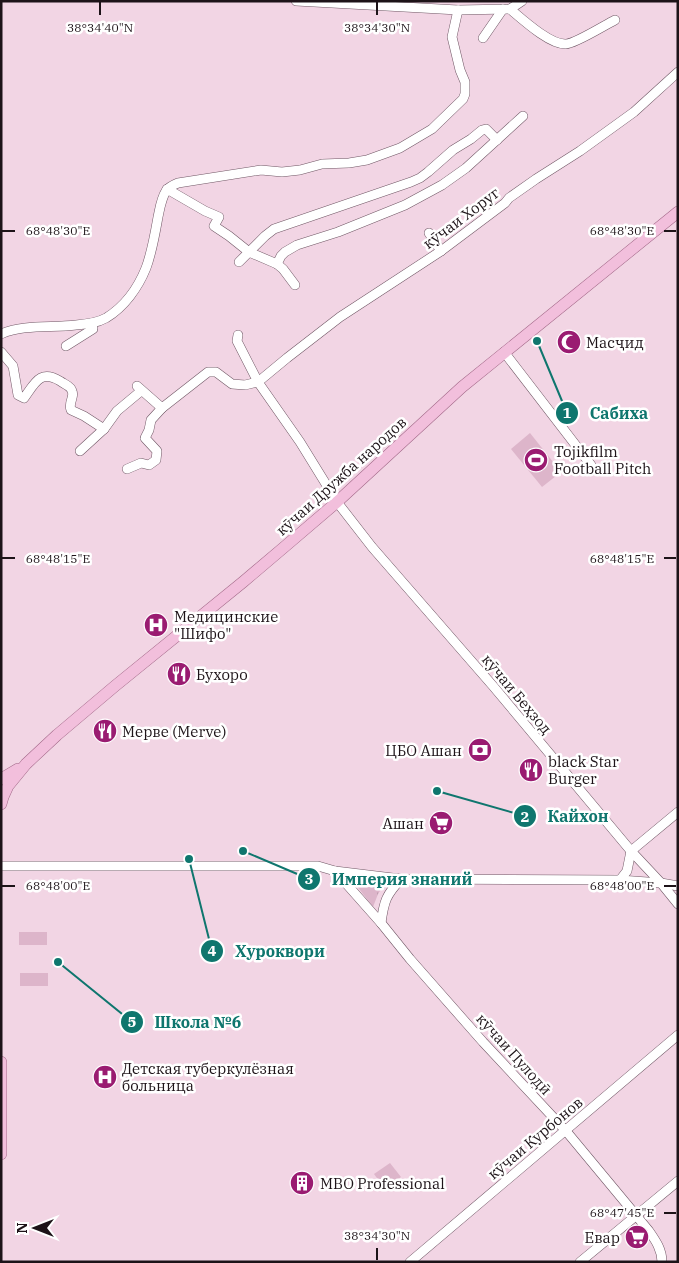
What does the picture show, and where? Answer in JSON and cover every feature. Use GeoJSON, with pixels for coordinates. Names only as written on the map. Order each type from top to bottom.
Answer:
{"type":"FeatureCollection","features":[{"type":"Feature","properties":{"kind":"main road","name":"кӯчаи Дружба народов"},"geometry":{"type":"LineString","coordinates":[[26,764],[115,686],[249,577],[337,502],[462,387],[678,212]]}},
{"type":"Feature","properties":{"kind":"main road"},"geometry":{"type":"LineString","coordinates":[[1,779],[26,764]]}},
{"type":"Feature","properties":{"kind":"main road"},"geometry":{"type":"LineString","coordinates":[[1,804],[8,786],[26,764]]}},
{"type":"Feature","properties":{"kind":"main road"},"geometry":{"type":"LineString","coordinates":[[1,1062],[1,1154]]}},
{"type":"Feature","properties":{"kind":"street"},"geometry":{"type":"LineString","coordinates":[[296,1],[458,10],[506,9],[548,39],[562,44],[571,43],[615,20]]}},
{"type":"Feature","properties":{"kind":"street"},"geometry":{"type":"LineString","coordinates":[[482,38],[506,9],[522,1]]}},
{"type":"Feature","properties":{"kind":"street"},"geometry":{"type":"LineString","coordinates":[[66,346],[120,307],[140,281],[150,258],[162,200],[167,189],[171,186],[178,183],[261,170],[282,172],[300,170],[322,164],[367,160],[400,148],[432,129],[465,94],[465,82],[452,37],[458,10]]}},
{"type":"Feature","properties":{"kind":"street","name":"кӯчаи Хоруг"},"geometry":{"type":"LineString","coordinates":[[258,382],[340,317],[441,251],[536,179],[580,152],[634,112],[678,72]]}},
{"type":"Feature","properties":{"kind":"street"},"geometry":{"type":"LineString","coordinates":[[276,264],[285,252],[297,245],[352,227],[405,206],[424,195],[466,168],[523,116]]}},
{"type":"Feature","properties":{"kind":"street"},"geometry":{"type":"LineString","coordinates":[[239,262],[274,229],[420,178],[453,150],[482,130],[486,129],[489,131],[497,140]]}},
{"type":"Feature","properties":{"kind":"street"},"geometry":{"type":"LineString","coordinates":[[167,189],[219,217],[214,226],[249,252],[283,269],[295,285]]}},
{"type":"Feature","properties":{"kind":"street"},"geometry":{"type":"LineString","coordinates":[[429,233],[441,251]]}},
{"type":"Feature","properties":{"kind":"street"},"geometry":{"type":"LineString","coordinates":[[1,334],[17,329],[92,326],[110,322]]}},
{"type":"Feature","properties":{"kind":"street","name":"кӯчаи Беҳзод"},"geometry":{"type":"LineString","coordinates":[[238,335],[237,341],[258,382],[300,442],[337,502],[372,547],[678,904]]}},
{"type":"Feature","properties":{"kind":"street"},"geometry":{"type":"LineString","coordinates":[[1,352],[12,366],[18,395],[24,398],[39,378],[52,377],[70,387],[73,394],[70,405],[71,410],[104,429]]}},
{"type":"Feature","properties":{"kind":"street"},"geometry":{"type":"LineString","coordinates":[[504,352],[591,465]]}},
{"type":"Feature","properties":{"kind":"street"},"geometry":{"type":"LineString","coordinates":[[128,469],[141,463],[149,465],[156,460],[157,451],[145,438],[151,420],[162,408],[208,372],[216,372],[232,384],[246,386],[258,382]]}},
{"type":"Feature","properties":{"kind":"street"},"geometry":{"type":"LineString","coordinates":[[80,452],[104,429],[117,411],[139,388],[162,408]]}},
{"type":"Feature","properties":{"kind":"street"},"geometry":{"type":"LineString","coordinates":[[620,880],[627,871],[631,851],[678,812]]}},
{"type":"Feature","properties":{"kind":"street"},"geometry":{"type":"LineString","coordinates":[[1,866],[318,866],[335,871],[401,879],[620,880],[661,882],[678,886]]}},
{"type":"Feature","properties":{"kind":"street","name":"кӯчаи Пулодӣ"},"geometry":{"type":"LineString","coordinates":[[335,871],[381,922],[410,960],[566,1131],[656,1241],[660,1249],[662,1262]]}},
{"type":"Feature","properties":{"kind":"street"},"geometry":{"type":"LineString","coordinates":[[381,922],[385,900],[401,879]]}},
{"type":"Feature","properties":{"kind":"street","name":"кӯчаи Курбонов"},"geometry":{"type":"LineString","coordinates":[[411,1262],[678,1035]]}},
{"type":"Feature","properties":{"kind":"street"},"geometry":{"type":"LineString","coordinates":[[580,1262],[678,1181]]}},
{"type":"Feature","properties":{"kind":"green space","name":"Tojikfilm Football Pitch"},"geometry":{"type":"Polygon","coordinates":[[[530,433],[561,472],[542,487],[511,449],[530,433]]]}},
{"type":"Feature","properties":{"kind":"green space"},"geometry":{"type":"Polygon","coordinates":[[[353,881],[384,885],[373,907],[353,881]]]}},
{"type":"Feature","properties":{"kind":"green space"},"geometry":{"type":"Polygon","coordinates":[[[19,932],[47,932],[47,945],[19,945],[19,932]]]}},
{"type":"Feature","properties":{"kind":"green space"},"geometry":{"type":"Polygon","coordinates":[[[20,973],[48,973],[48,986],[20,986],[20,973]]]}},
{"type":"Feature","properties":{"kind":"green space"},"geometry":{"type":"Polygon","coordinates":[[[390,1163],[401,1177],[385,1189],[374,1174],[390,1163]]]}},
{"type":"Feature","properties":{"kind":"place","name":"Сабиха"},"geometry":{"type":"Point","coordinates":[537,341]}},
{"type":"Feature","properties":{"kind":"place","name":"Масҷид"},"geometry":{"type":"Point","coordinates":[569,342]}},
{"type":"Feature","properties":{"kind":"place","name":"Tojikfilm Football Pitch"},"geometry":{"type":"Point","coordinates":[536,460]}},
{"type":"Feature","properties":{"kind":"place","name":"Медицинские \"Шифо\""},"geometry":{"type":"Point","coordinates":[156,625]}},
{"type":"Feature","properties":{"kind":"place","name":"Бухоро"},"geometry":{"type":"Point","coordinates":[179,674]}},
{"type":"Feature","properties":{"kind":"place","name":"Мерве (Merve)"},"geometry":{"type":"Point","coordinates":[105,731]}},
{"type":"Feature","properties":{"kind":"place","name":"ЦБО Ашан"},"geometry":{"type":"Point","coordinates":[480,750]}},
{"type":"Feature","properties":{"kind":"place","name":"black Star Burger"},"geometry":{"type":"Point","coordinates":[531,770]}},
{"type":"Feature","properties":{"kind":"place","name":"Кайхон"},"geometry":{"type":"Point","coordinates":[437,791]}},
{"type":"Feature","properties":{"kind":"place","name":"Ашан"},"geometry":{"type":"Point","coordinates":[441,823]}},
{"type":"Feature","properties":{"kind":"place","name":"Империя знаний"},"geometry":{"type":"Point","coordinates":[243,851]}},
{"type":"Feature","properties":{"kind":"place","name":"Хуроквори"},"geometry":{"type":"Point","coordinates":[189,859]}},
{"type":"Feature","properties":{"kind":"place","name":"Школа №6"},"geometry":{"type":"Point","coordinates":[58,962]}},
{"type":"Feature","properties":{"kind":"place","name":"Детская туберкулёзная больница"},"geometry":{"type":"Point","coordinates":[105,1077]}},
{"type":"Feature","properties":{"kind":"place","name":"MBO Professional"},"geometry":{"type":"Point","coordinates":[302,1183]}},
{"type":"Feature","properties":{"kind":"place","name":"Евар"},"geometry":{"type":"Point","coordinates":[637,1237]}}]}
